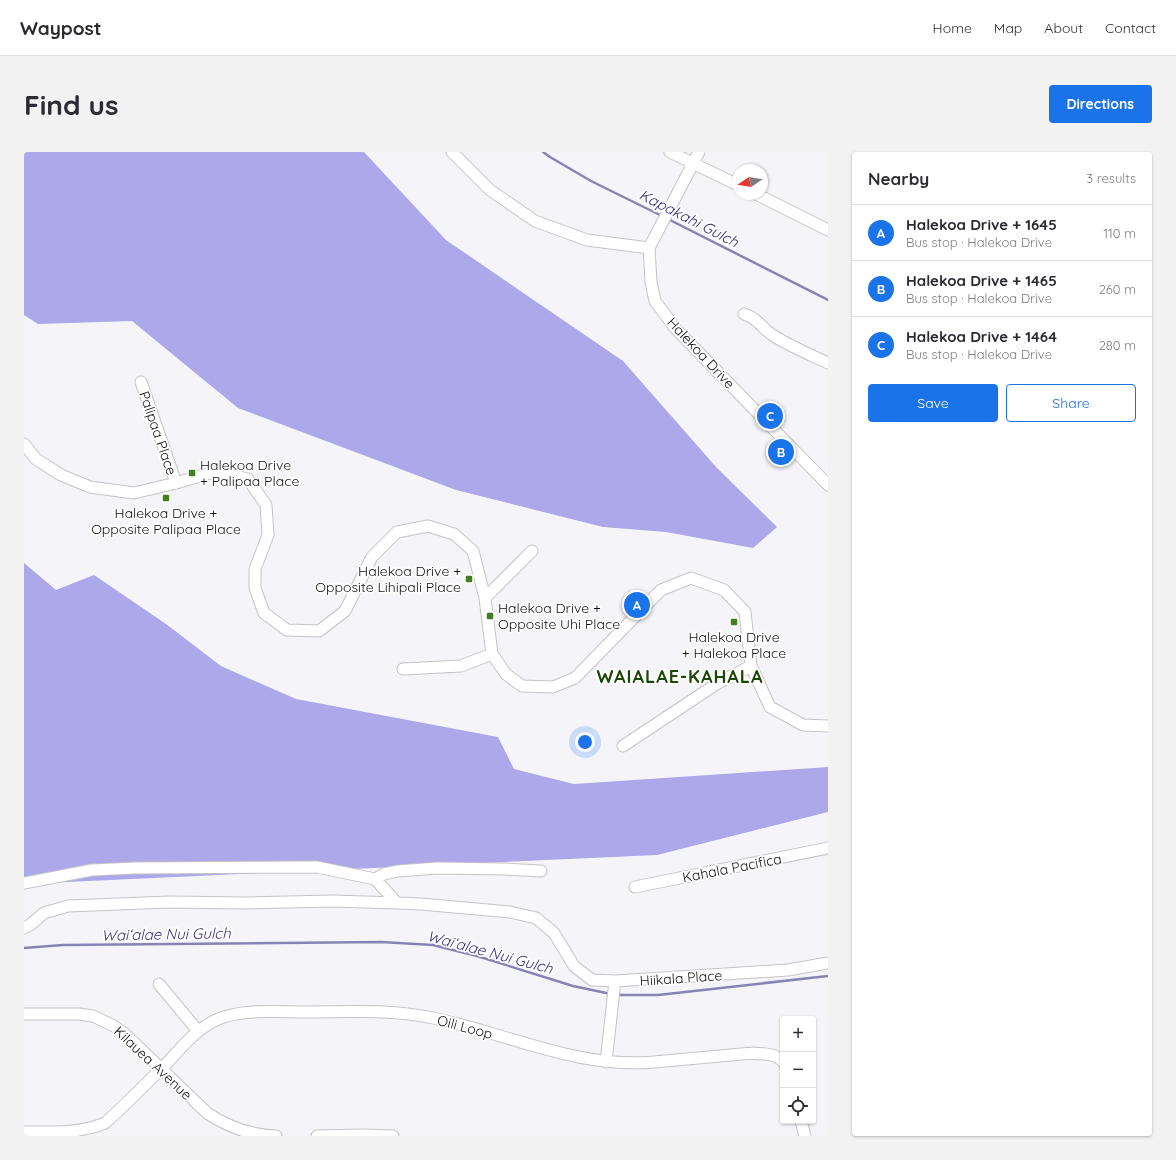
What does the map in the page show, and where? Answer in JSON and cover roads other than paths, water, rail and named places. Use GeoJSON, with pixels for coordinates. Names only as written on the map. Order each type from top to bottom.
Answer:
{"type":"FeatureCollection","features":[{"type":"Feature","properties":{"kind":"street"},"geometry":{"type":"LineString","coordinates":[[452,152],[490,190],[535,221],[587,240],[649,248],[699,152]]}},
{"type":"Feature","properties":{"kind":"street"},"geometry":{"type":"LineString","coordinates":[[670,152],[732,182]]}},
{"type":"Feature","properties":{"kind":"street"},"geometry":{"type":"LineString","coordinates":[[768,200],[828,230]]}},
{"type":"Feature","properties":{"kind":"street","name":"Halekoa Drive"},"geometry":{"type":"LineString","coordinates":[[649,248],[651,282],[655,301],[675,328],[828,485]]}},
{"type":"Feature","properties":{"kind":"street"},"geometry":{"type":"LineString","coordinates":[[744,314],[753,318],[771,334],[781,340],[828,363]]}},
{"type":"Feature","properties":{"kind":"street","name":"Palipaa Place"},"geometry":{"type":"LineString","coordinates":[[141,382],[176,483]]}},
{"type":"Feature","properties":{"kind":"street"},"geometry":{"type":"LineString","coordinates":[[24,444],[36,459],[61,475],[90,487],[134,493],[214,472],[248,479],[266,505],[268,535],[255,569],[255,588],[264,613],[287,630],[319,632],[346,611],[372,557],[397,532],[428,526],[454,534],[473,551],[484,598],[492,654],[506,674],[522,686],[553,687],[575,678],[661,590],[691,578],[724,590],[745,612],[751,666],[770,707],[803,725],[828,726]]}},
{"type":"Feature","properties":{"kind":"street"},"geometry":{"type":"LineString","coordinates":[[484,598],[532,551]]}},
{"type":"Feature","properties":{"kind":"street"},"geometry":{"type":"LineString","coordinates":[[403,669],[461,666],[492,654]]}},
{"type":"Feature","properties":{"kind":"street"},"geometry":{"type":"LineString","coordinates":[[623,746],[718,683],[751,666]]}},
{"type":"Feature","properties":{"kind":"street","name":"Kahala Pacifica"},"geometry":{"type":"LineString","coordinates":[[635,887],[828,848]]}},
{"type":"Feature","properties":{"kind":"street"},"geometry":{"type":"LineString","coordinates":[[24,883],[92,870],[135,868],[317,868],[375,879],[397,903]]}},
{"type":"Feature","properties":{"kind":"street"},"geometry":{"type":"LineString","coordinates":[[375,879],[384,874],[398,871],[437,868],[541,871]]}},
{"type":"Feature","properties":{"kind":"street","name":"Hiikala Place"},"geometry":{"type":"LineString","coordinates":[[24,928],[30,925],[44,912],[68,906],[169,902],[247,903],[333,901],[421,904],[510,912],[536,918],[554,933],[574,966],[592,980],[614,985],[788,970],[828,963]]}},
{"type":"Feature","properties":{"kind":"street"},"geometry":{"type":"LineString","coordinates":[[159,984],[198,1031]]}},
{"type":"Feature","properties":{"kind":"street"},"geometry":{"type":"LineString","coordinates":[[606,1062],[614,985]]}},
{"type":"Feature","properties":{"kind":"street","name":"Oili Loop"},"geometry":{"type":"LineString","coordinates":[[24,1132],[88,1130],[105,1123],[198,1031],[223,1017],[249,1013],[402,1014],[430,1017],[460,1024],[544,1049],[606,1062],[635,1063],[761,1053],[772,1055],[780,1059]]}},
{"type":"Feature","properties":{"kind":"street","name":"Kilauea Avenue"},"geometry":{"type":"LineString","coordinates":[[24,1014],[79,1014],[93,1016],[104,1020],[124,1033],[207,1113],[219,1121],[239,1130],[251,1134],[276,1136]]}},
{"type":"Feature","properties":{"kind":"street"},"geometry":{"type":"LineString","coordinates":[[802,1124],[804,1136]]}},
{"type":"Feature","properties":{"kind":"street"},"geometry":{"type":"LineString","coordinates":[[317,1136],[393,1136]]}},
{"type":"Feature","properties":{"kind":"waterway","name":"Kapakahi Gulch"},"geometry":{"type":"LineString","coordinates":[[543,152],[591,181],[662,216]]}},
{"type":"Feature","properties":{"kind":"waterway","name":"Kapakahi Gulch"},"geometry":{"type":"LineString","coordinates":[[668,219],[828,300]]}},
{"type":"Feature","properties":{"kind":"waterway","name":"Waiʻalae Nui Gulch"},"geometry":{"type":"LineString","coordinates":[[24,948],[63,945],[381,942],[433,945],[477,956],[573,986],[611,994]]}},
{"type":"Feature","properties":{"kind":"waterway","name":"Waiʻalae Nui Gulch"},"geometry":{"type":"LineString","coordinates":[[617,995],[658,995],[828,976]]}},
{"type":"Feature","properties":{"kind":"place","name":"Halekoa Drive + 1464"},"geometry":{"type":"Point","coordinates":[770,416]}},
{"type":"Feature","properties":{"kind":"place","name":"Halekoa Drive + 1465"},"geometry":{"type":"Point","coordinates":[781,452]}},
{"type":"Feature","properties":{"kind":"place","name":"Halekoa Drive + Palipaa Place"},"geometry":{"type":"Point","coordinates":[192,473]}},
{"type":"Feature","properties":{"kind":"place","name":"Halekoa Drive + Opposite Palipaa Place"},"geometry":{"type":"Point","coordinates":[166,498]}},
{"type":"Feature","properties":{"kind":"place","name":"Halekoa Drive + Opposite Lihipali Place"},"geometry":{"type":"Point","coordinates":[469,579]}},
{"type":"Feature","properties":{"kind":"place","name":"Halekoa Drive + 1645"},"geometry":{"type":"Point","coordinates":[637,605]}},
{"type":"Feature","properties":{"kind":"place","name":"Halekoa Drive + Opposite Uhi Place"},"geometry":{"type":"Point","coordinates":[490,616]}},
{"type":"Feature","properties":{"kind":"place","name":"Halekoa Drive + Halekoa Place"},"geometry":{"type":"Point","coordinates":[734,622]}},
{"type":"Feature","properties":{"kind":"district","name":"WAIALAE-KAHALA"},"geometry":{"type":"Point","coordinates":[680,676]}}]}
